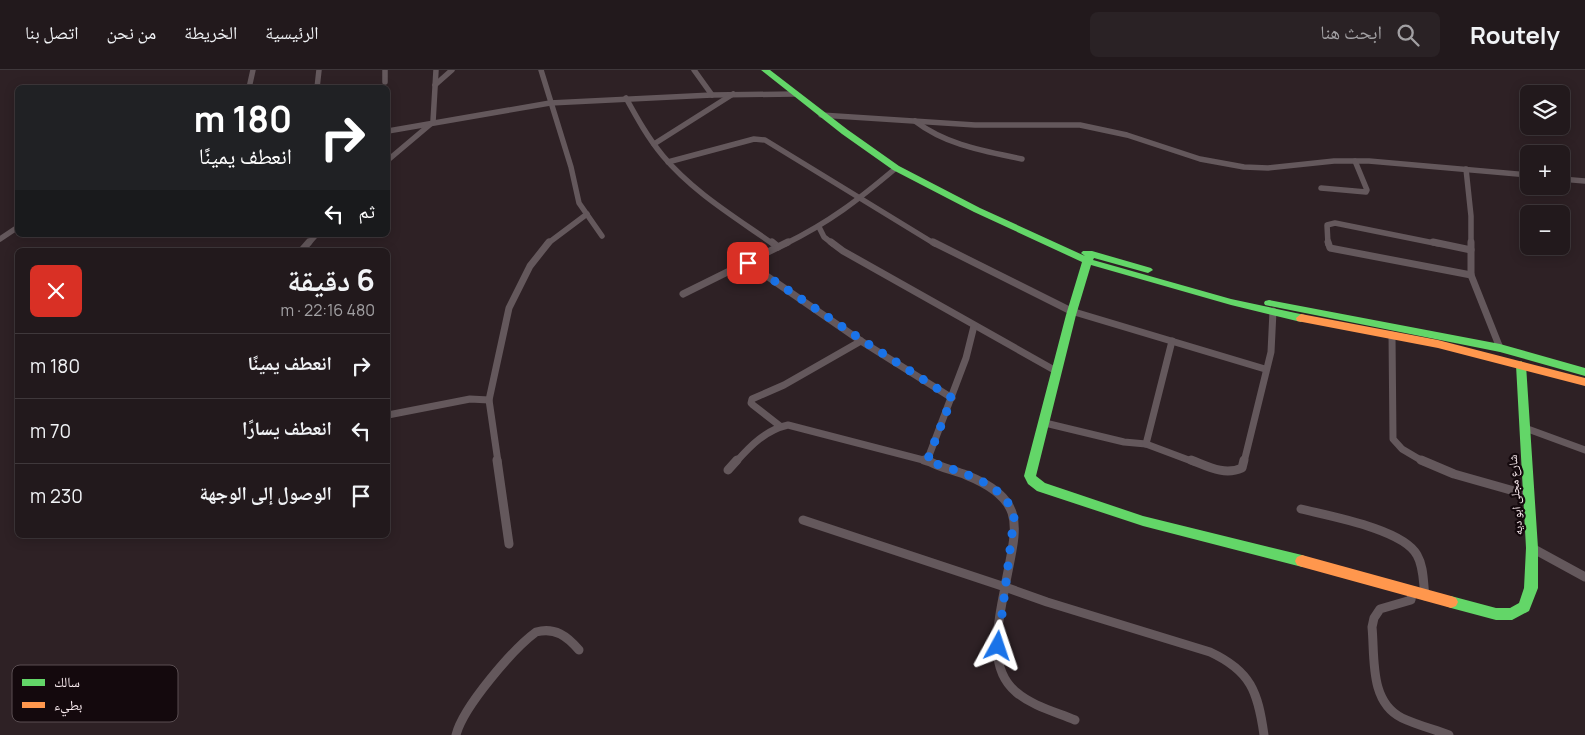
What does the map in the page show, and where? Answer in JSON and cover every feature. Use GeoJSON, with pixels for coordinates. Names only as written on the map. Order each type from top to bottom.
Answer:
{"type":"FeatureCollection","features":[{"type":"Feature","properties":{"kind":"main road"},"geometry":{"type":"LineString","coordinates":[[765,70],[821,115],[896,168],[977,210],[1048,242],[1090,258],[1231,302],[1438,344],[1585,382]]}},
{"type":"Feature","properties":{"kind":"main road"},"geometry":{"type":"LineString","coordinates":[[1090,258],[1070,311],[1045,423],[1030,476],[1032,481],[1041,487],[1143,521],[1260,550],[1424,596]]}},
{"type":"Feature","properties":{"kind":"main road"},"geometry":{"type":"LineString","coordinates":[[1090,258],[1235,296],[1500,348],[1585,372]]}},
{"type":"Feature","properties":{"kind":"main road","name":"شارع مجلى ابو ديه"},"geometry":{"type":"LineString","coordinates":[[1424,596],[1496,614],[1512,614],[1524,607],[1531,588],[1532,548],[1521,365]]}},
{"type":"Feature","properties":{"kind":"street"},"geometry":{"type":"LineString","coordinates":[[250,85],[253,70]]}},
{"type":"Feature","properties":{"kind":"street"},"geometry":{"type":"LineString","coordinates":[[317,85],[319,70]]}},
{"type":"Feature","properties":{"kind":"street"},"geometry":{"type":"LineString","coordinates":[[385,70],[385,82]]}},
{"type":"Feature","properties":{"kind":"street"},"geometry":{"type":"LineString","coordinates":[[390,158],[433,122],[436,70]]}},
{"type":"Feature","properties":{"kind":"street"},"geometry":{"type":"LineString","coordinates":[[435,85],[452,70]]}},
{"type":"Feature","properties":{"kind":"street"},"geometry":{"type":"LineString","coordinates":[[541,70],[571,167],[579,203],[602,236]]}},
{"type":"Feature","properties":{"kind":"street"},"geometry":{"type":"LineString","coordinates":[[694,70],[712,95]]}},
{"type":"Feature","properties":{"kind":"street"},"geometry":{"type":"LineString","coordinates":[[654,144],[733,94]]}},
{"type":"Feature","properties":{"kind":"street"},"geometry":{"type":"LineString","coordinates":[[390,131],[550,103],[733,94],[795,94]]}},
{"type":"Feature","properties":{"kind":"street"},"geometry":{"type":"LineString","coordinates":[[626,98],[654,144],[668,162],[700,192],[778,247]]}},
{"type":"Feature","properties":{"kind":"street"},"geometry":{"type":"LineString","coordinates":[[821,115],[999,126],[1080,125],[1127,135],[1200,159],[1244,167],[1268,168],[1355,161],[1520,174]]}},
{"type":"Feature","properties":{"kind":"street"},"geometry":{"type":"LineString","coordinates":[[916,121],[926,131],[948,140],[1022,159]]}},
{"type":"Feature","properties":{"kind":"street"},"geometry":{"type":"LineString","coordinates":[[668,162],[725,146],[760,139],[774,144],[947,251],[1070,311],[1266,369]]}},
{"type":"Feature","properties":{"kind":"street"},"geometry":{"type":"LineString","coordinates":[[1321,188],[1366,192],[1367,190],[1355,161]]}},
{"type":"Feature","properties":{"kind":"street"},"geometry":{"type":"LineString","coordinates":[[683,294],[819,227],[862,197],[896,168]]}},
{"type":"Feature","properties":{"kind":"street"},"geometry":{"type":"LineString","coordinates":[[1466,169],[1471,216],[1471,276],[1500,348]]}},
{"type":"Feature","properties":{"kind":"street"},"geometry":{"type":"LineString","coordinates":[[1570,180],[1585,181]]}},
{"type":"Feature","properties":{"kind":"street"},"geometry":{"type":"LineString","coordinates":[[508,544],[489,400],[509,308],[544,247],[554,237],[587,214]]}},
{"type":"Feature","properties":{"kind":"street"},"geometry":{"type":"LineString","coordinates":[[1471,250],[1335,223],[1327,225],[1326,234],[1330,248],[1471,276]]}},
{"type":"Feature","properties":{"kind":"street"},"geometry":{"type":"LineString","coordinates":[[819,227],[828,240],[842,251],[1056,371]]}},
{"type":"Feature","properties":{"kind":"street"},"geometry":{"type":"LineString","coordinates":[[0,239],[15,229]]}},
{"type":"Feature","properties":{"kind":"street"},"geometry":{"type":"LineString","coordinates":[[304,248],[314,237]]}},
{"type":"Feature","properties":{"kind":"street"},"geometry":{"type":"LineString","coordinates":[[748,263],[952,398]]}},
{"type":"Feature","properties":{"kind":"street"},"geometry":{"type":"LineString","coordinates":[[1045,423],[1110,439],[1146,444],[1228,473],[1242,468],[1272,342],[1273,311]]}},
{"type":"Feature","properties":{"kind":"street"},"geometry":{"type":"LineString","coordinates":[[927,461],[966,358],[974,326]]}},
{"type":"Feature","properties":{"kind":"street"},"geometry":{"type":"LineString","coordinates":[[1392,335],[1394,438],[1397,446],[1413,457],[1430,465],[1528,495]]}},
{"type":"Feature","properties":{"kind":"street"},"geometry":{"type":"LineString","coordinates":[[780,426],[753,406],[751,403],[752,399],[784,386],[862,340]]}},
{"type":"Feature","properties":{"kind":"street"},"geometry":{"type":"LineString","coordinates":[[1146,444],[1172,340]]}},
{"type":"Feature","properties":{"kind":"street"},"geometry":{"type":"LineString","coordinates":[[390,415],[470,399],[489,400]]}},
{"type":"Feature","properties":{"kind":"street"},"geometry":{"type":"LineString","coordinates":[[728,470],[766,434],[780,426],[788,425],[927,461],[990,486],[1010,503],[1014,518],[998,634],[999,658],[1003,676],[1015,691],[1027,699],[1075,720]]}},
{"type":"Feature","properties":{"kind":"street"},"geometry":{"type":"LineString","coordinates":[[1525,428],[1585,450]]}},
{"type":"Feature","properties":{"kind":"street"},"geometry":{"type":"LineString","coordinates":[[1301,509],[1390,535],[1408,544],[1418,555],[1424,596]]}},
{"type":"Feature","properties":{"kind":"street"},"geometry":{"type":"LineString","coordinates":[[803,520],[1048,602],[1210,652],[1231,661],[1241,669],[1253,688],[1264,735]]}},
{"type":"Feature","properties":{"kind":"street"},"geometry":{"type":"LineString","coordinates":[[1532,548],[1585,577]]}},
{"type":"Feature","properties":{"kind":"street"},"geometry":{"type":"LineString","coordinates":[[1412,592],[1411,600],[1380,609],[1374,618],[1372,627],[1377,687],[1385,704],[1400,717],[1449,735]]}},
{"type":"Feature","properties":{"kind":"street"},"geometry":{"type":"LineString","coordinates":[[456,735],[461,720],[523,644],[536,632],[555,630],[566,635],[579,650]]}},
{"type":"Feature","properties":{"kind":"traffic: fast"},"geometry":{"type":"LineString","coordinates":[[765,70],[845,132],[896,168],[977,210],[1087,261],[1231,302],[1301,318]]}},
{"type":"Feature","properties":{"kind":"traffic: fast"},"geometry":{"type":"LineString","coordinates":[[1086,253],[1148,270]]}},
{"type":"Feature","properties":{"kind":"traffic: fast"},"geometry":{"type":"LineString","coordinates":[[1092,254],[1087,261],[1071,315],[1030,476],[1032,481],[1041,487],[1143,521],[1302,561]]}},
{"type":"Feature","properties":{"kind":"traffic: fast"},"geometry":{"type":"LineString","coordinates":[[1269,303],[1500,348],[1585,372]]}},
{"type":"Feature","properties":{"kind":"traffic: fast"},"geometry":{"type":"LineString","coordinates":[[1451,602],[1496,614],[1512,614],[1524,607],[1531,588],[1532,548],[1521,365]]}},
{"type":"Feature","properties":{"kind":"traffic: slow"},"geometry":{"type":"LineString","coordinates":[[1301,318],[1438,344],[1585,382]]}},
{"type":"Feature","properties":{"kind":"traffic: slow"},"geometry":{"type":"LineString","coordinates":[[1302,561],[1451,602]]}},
{"type":"Feature","properties":{"kind":"route"},"geometry":{"type":"LineString","coordinates":[[748,263],[952,398],[934,438],[927,461],[990,486],[1005,497],[1013,508],[1014,518],[998,646]]}}]}
